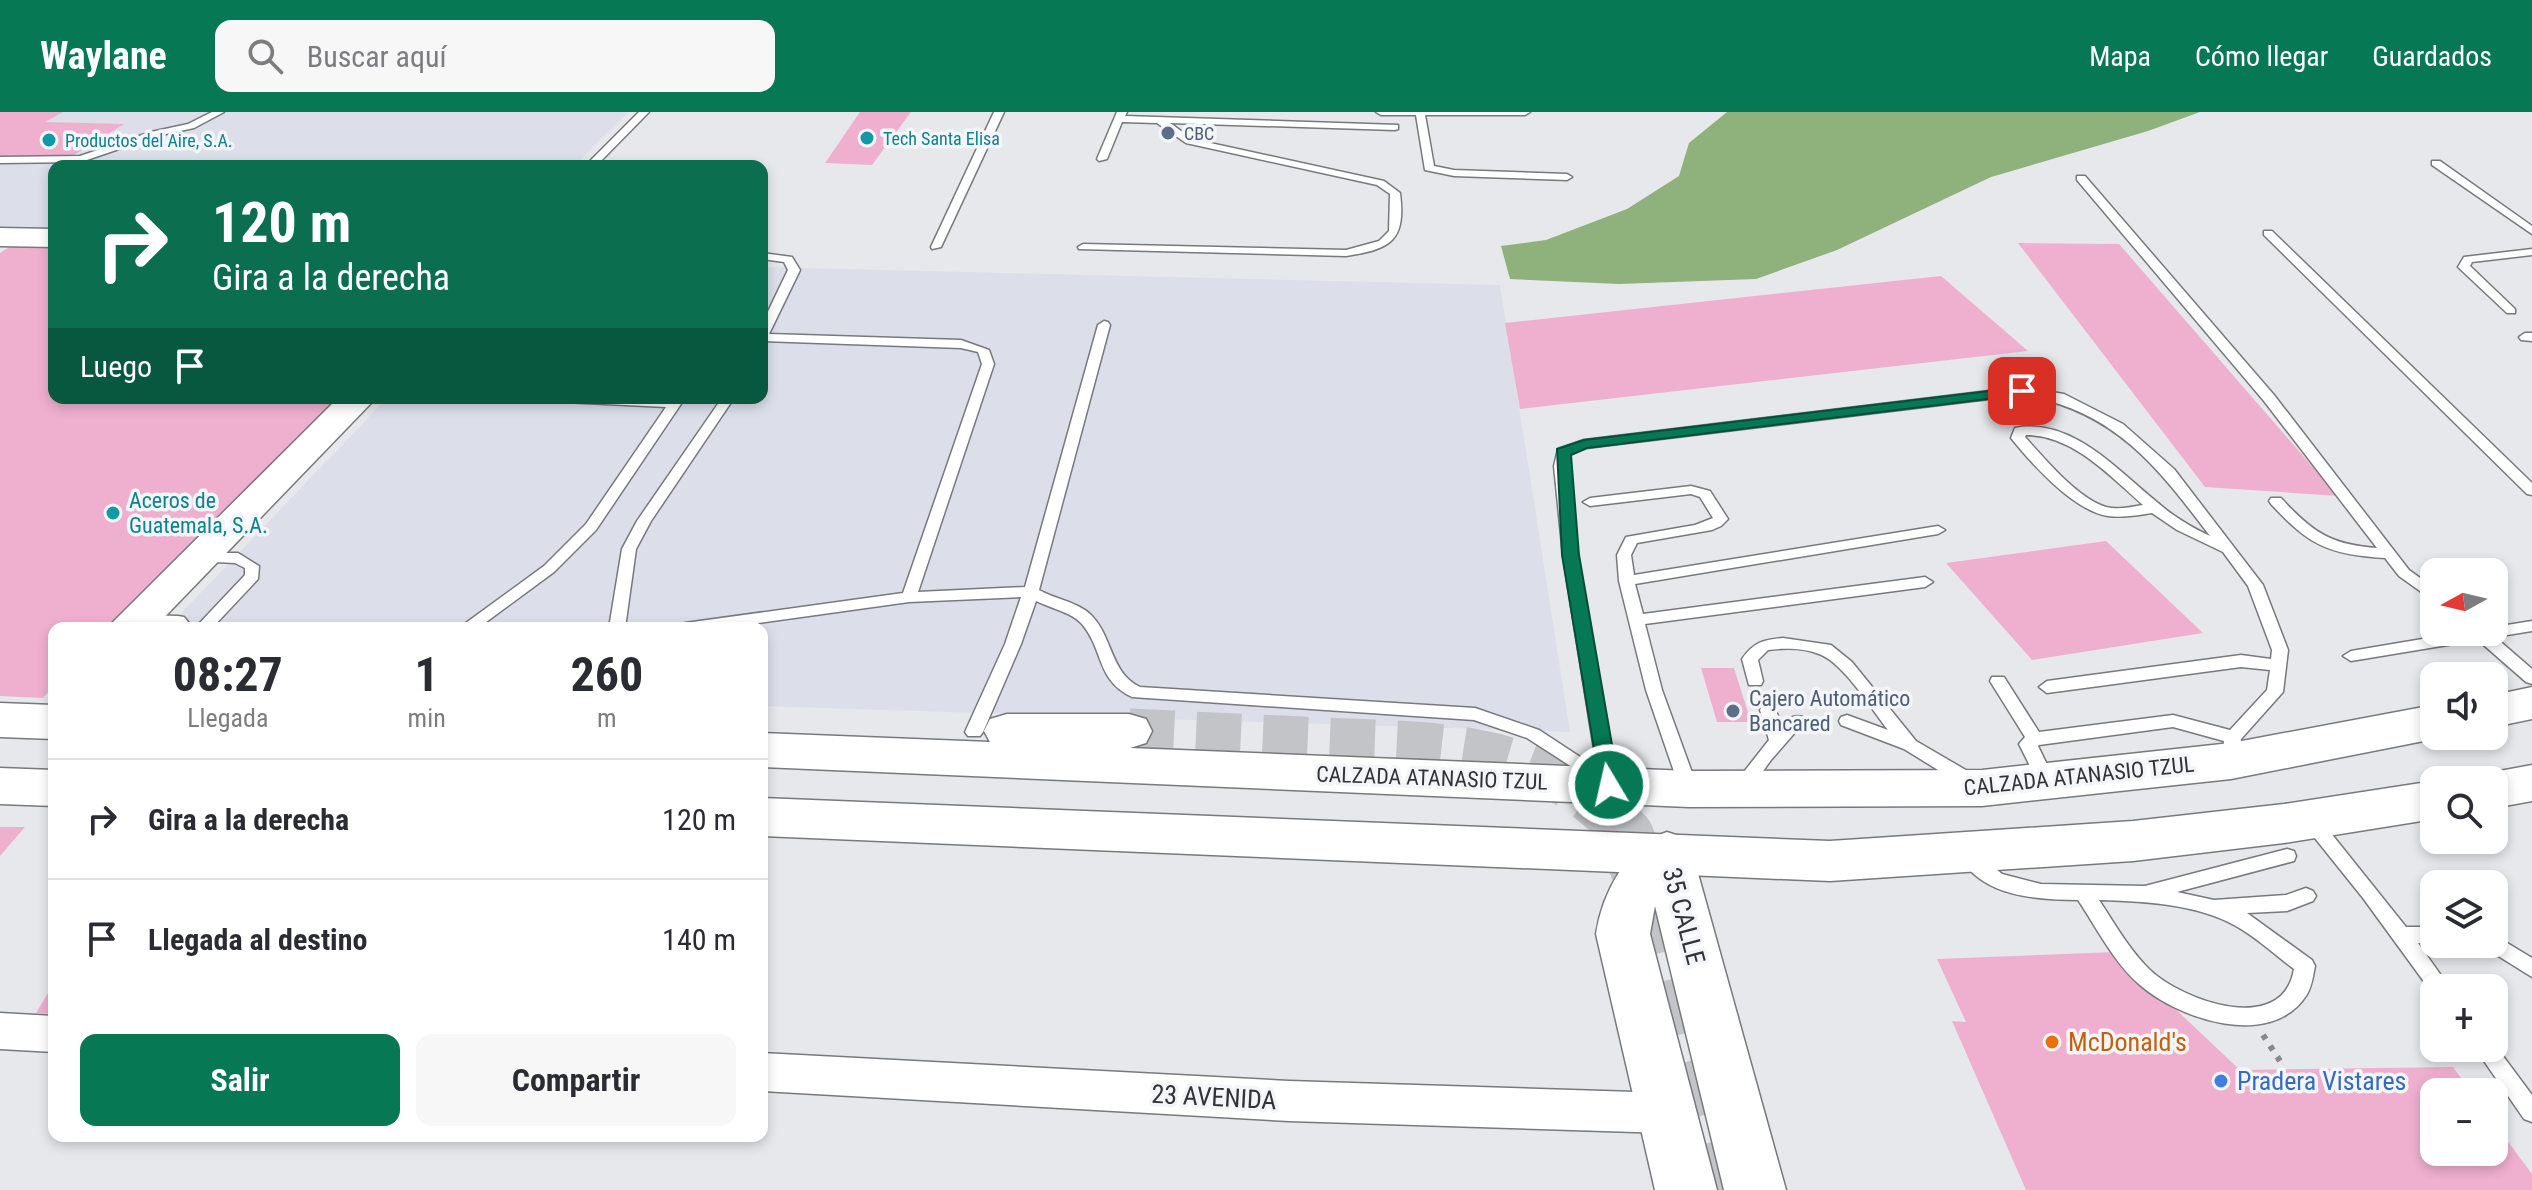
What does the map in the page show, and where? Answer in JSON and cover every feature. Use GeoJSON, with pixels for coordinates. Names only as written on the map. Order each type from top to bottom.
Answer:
{"type":"FeatureCollection","features":[{"type":"Feature","properties":{"kind":"main road"},"geometry":{"type":"LineString","coordinates":[[0,237],[48,238]]}},
{"type":"Feature","properties":{"kind":"main road"},"geometry":{"type":"LineString","coordinates":[[135,622],[352,404]]}},
{"type":"Feature","properties":{"kind":"main road"},"geometry":{"type":"LineString","coordinates":[[2508,708],[2532,703]]}},
{"type":"Feature","properties":{"kind":"main road","name":"CALZADA ATANASIO TZUL"},"geometry":{"type":"LineString","coordinates":[[768,750],[1689,789],[1982,788],[2041,760],[2232,749],[2420,724]]}},
{"type":"Feature","properties":{"kind":"main road"},"geometry":{"type":"LineString","coordinates":[[863,755],[974,732],[1129,731]]}},
{"type":"Feature","properties":{"kind":"main road"},"geometry":{"type":"LineString","coordinates":[[2508,787],[2532,783]]}},
{"type":"Feature","properties":{"kind":"main road"},"geometry":{"type":"LineString","coordinates":[[0,786],[48,788]]}},
{"type":"Feature","properties":{"kind":"main road"},"geometry":{"type":"LineString","coordinates":[[768,817],[1830,861],[2299,839],[2420,804]]}},
{"type":"Feature","properties":{"kind":"main road","name":"35 CALLE"},"geometry":{"type":"LineString","coordinates":[[1667,852],[1633,891],[1625,909],[1623,934],[1686,1190]]}},
{"type":"Feature","properties":{"kind":"main road","name":"35 CALLE"},"geometry":{"type":"LineString","coordinates":[[1667,852],[1755,1190]]}},
{"type":"Feature","properties":{"kind":"street"},"geometry":{"type":"LineString","coordinates":[[0,1031],[48,1034]]}},
{"type":"Feature","properties":{"kind":"street","name":"23 AVENIDA"},"geometry":{"type":"LineString","coordinates":[[768,1072],[1289,1101],[1667,1113]]}},
{"type":"Feature","properties":{"kind":"lane"},"geometry":{"type":"LineString","coordinates":[[0,160],[81,159],[154,134],[191,126],[219,112]]}},
{"type":"Feature","properties":{"kind":"lane"},"geometry":{"type":"LineString","coordinates":[[596,160],[644,112]]}},
{"type":"Feature","properties":{"kind":"lane"},"geometry":{"type":"LineString","coordinates":[[936,247],[999,112]]}},
{"type":"Feature","properties":{"kind":"lane"},"geometry":{"type":"LineString","coordinates":[[1381,112],[1525,112]]}},
{"type":"Feature","properties":{"kind":"lane"},"geometry":{"type":"LineString","coordinates":[[1420,113],[1429,168],[1454,173],[1567,177]]}},
{"type":"Feature","properties":{"kind":"lane"},"geometry":{"type":"LineString","coordinates":[[1102,159],[1121,116],[1159,120],[1395,127]]}},
{"type":"Feature","properties":{"kind":"lane"},"geometry":{"type":"LineString","coordinates":[[1083,247],[1346,253],[1381,247],[1393,237],[1399,220],[1395,193],[1380,183],[1189,141],[1159,120]]}},
{"type":"Feature","properties":{"kind":"lane"},"geometry":{"type":"LineString","coordinates":[[2436,163],[2532,231]]}},
{"type":"Feature","properties":{"kind":"lane"},"geometry":{"type":"LineString","coordinates":[[2081,178],[2269,398],[2404,573],[2420,585]]}},
{"type":"Feature","properties":{"kind":"lane"},"geometry":{"type":"LineString","coordinates":[[2268,233],[2532,491]]}},
{"type":"Feature","properties":{"kind":"lane"},"geometry":{"type":"LineString","coordinates":[[2511,252],[2532,267]]}},
{"type":"Feature","properties":{"kind":"lane"},"geometry":{"type":"LineString","coordinates":[[2511,311],[2464,267],[2468,259],[2479,255],[2532,252]]}},
{"type":"Feature","properties":{"kind":"lane"},"geometry":{"type":"LineString","coordinates":[[768,256],[778,256],[793,263],[794,270],[768,324]]}},
{"type":"Feature","properties":{"kind":"lane"},"geometry":{"type":"LineString","coordinates":[[974,732],[1013,644],[1031,592],[1104,325]]}},
{"type":"Feature","properties":{"kind":"lane"},"geometry":{"type":"LineString","coordinates":[[768,336],[961,344],[983,350],[988,364],[909,597]]}},
{"type":"Feature","properties":{"kind":"lane"},"geometry":{"type":"LineString","coordinates":[[1609,785],[1570,555],[1561,466],[1563,452],[1584,444],[2022,391],[2059,397],[2087,408],[2118,427],[2169,472],[2255,585],[2280,650],[2275,692],[2232,749]]}},
{"type":"Feature","properties":{"kind":"lane"},"geometry":{"type":"LineString","coordinates":[[475,622],[549,569],[591,527],[675,404]]}},
{"type":"Feature","properties":{"kind":"lane"},"geometry":{"type":"LineString","coordinates":[[618,622],[629,549],[644,521],[724,404]]}},
{"type":"Feature","properties":{"kind":"lane"},"geometry":{"type":"LineString","coordinates":[[2155,508],[2114,513],[2090,504],[2031,452],[2018,438],[2020,431],[2048,432],[2069,441],[2179,526],[2229,550]]}},
{"type":"Feature","properties":{"kind":"lane"},"geometry":{"type":"LineString","coordinates":[[1590,502],[1691,490],[1705,494],[1721,519],[1712,527],[1654,533],[1631,540],[1624,555],[1627,581],[1654,690],[1689,789]]}},
{"type":"Feature","properties":{"kind":"lane"},"geometry":{"type":"LineString","coordinates":[[2276,501],[2310,537],[2323,544],[2389,554]]}},
{"type":"Feature","properties":{"kind":"lane"},"geometry":{"type":"LineString","coordinates":[[1627,581],[1938,530]]}},
{"type":"Feature","properties":{"kind":"lane"},"geometry":{"type":"LineString","coordinates":[[199,558],[238,558],[252,566],[253,576],[209,622]]}},
{"type":"Feature","properties":{"kind":"lane"},"geometry":{"type":"LineString","coordinates":[[1637,620],[1925,582]]}},
{"type":"Feature","properties":{"kind":"lane"},"geometry":{"type":"LineString","coordinates":[[728,622],[909,597],[1031,592],[1046,603],[1084,616],[1102,642],[1111,674],[1122,688],[1138,693],[1475,714],[1533,734],[1609,785]]}},
{"type":"Feature","properties":{"kind":"lane"},"geometry":{"type":"LineString","coordinates":[[2508,629],[2532,626]]}},
{"type":"Feature","properties":{"kind":"lane"},"geometry":{"type":"LineString","coordinates":[[1755,681],[1750,659],[1763,645],[1783,643],[1825,649],[1846,666],[1910,745]]}},
{"type":"Feature","properties":{"kind":"lane"},"geometry":{"type":"LineString","coordinates":[[2351,656],[2420,644]]}},
{"type":"Feature","properties":{"kind":"lane"},"geometry":{"type":"LineString","coordinates":[[2495,646],[2532,678]]}},
{"type":"Feature","properties":{"kind":"lane"},"geometry":{"type":"LineString","coordinates":[[2047,687],[2241,661],[2278,665]]}},
{"type":"Feature","properties":{"kind":"lane"},"geometry":{"type":"LineString","coordinates":[[1998,681],[2041,760]]}},
{"type":"Feature","properties":{"kind":"lane"},"geometry":{"type":"LineString","coordinates":[[1768,710],[1778,741]]}},
{"type":"Feature","properties":{"kind":"lane"},"geometry":{"type":"LineString","coordinates":[[1741,789],[1797,721]]}},
{"type":"Feature","properties":{"kind":"lane"},"geometry":{"type":"LineString","coordinates":[[1847,721],[1910,745],[1982,788]]}},
{"type":"Feature","properties":{"kind":"lane"},"geometry":{"type":"LineString","coordinates":[[1967,856],[1996,880],[2041,892],[2085,895],[2143,893],[2200,882],[2299,839],[2401,935],[2430,974]]}},
{"type":"Feature","properties":{"kind":"lane"},"geometry":{"type":"LineString","coordinates":[[2085,895],[2144,976],[2166,993],[2209,1011],[2251,1016],[2271,1012],[2288,1002],[2300,988],[2305,966],[2241,919],[2212,907],[2143,893]]}},
{"type":"Feature","properties":{"kind":"lane"},"geometry":{"type":"LineString","coordinates":[[2212,907],[2287,903],[2306,896]]}},
{"type":"Feature","properties":{"kind":"lane"},"geometry":{"type":"LineString","coordinates":[[2401,935],[2420,935]]}},
{"type":"Feature","properties":{"kind":"lane"},"geometry":{"type":"LineString","coordinates":[[2508,953],[2532,969]]}},
{"type":"Feature","properties":{"kind":"lane"},"geometry":{"type":"LineString","coordinates":[[2495,1062],[2532,1112]]}},
{"type":"Feature","properties":{"kind":"path"},"geometry":{"type":"LineString","coordinates":[[2251,1016],[2284,1067]]}},
{"type":"Feature","properties":{"kind":"shaded area"},"geometry":{"type":"Polygon","coordinates":[[[0,112],[629,112],[580,160],[48,160],[48,236],[0,235],[0,112]]]}},
{"type":"Feature","properties":{"kind":"shaded area"},"geometry":{"type":"Polygon","coordinates":[[[768,267],[1500,285],[1570,732],[768,706],[768,622],[173,622],[381,404],[768,404],[768,267]]]}},
{"type":"Feature","properties":{"kind":"green space"},"geometry":{"type":"Polygon","coordinates":[[[1727,112],[2200,112],[2148,131],[1991,177],[1837,250],[1756,279],[1619,284],[1510,279],[1501,246],[1546,240],[1627,209],[1679,176],[1689,143],[1727,112]]]}},
{"type":"Feature","properties":{"kind":"building","name":"Productos del Aire, S.A."},"geometry":{"type":"Polygon","coordinates":[[[0,112],[63,112],[45,122],[124,124],[69,158],[0,156],[0,112]]]}},
{"type":"Feature","properties":{"kind":"building","name":"Tech Santa Elisa"},"geometry":{"type":"Polygon","coordinates":[[[860,112],[911,112],[872,165],[825,163],[860,112]]]}},
{"type":"Feature","properties":{"kind":"building","name":"Aceros de Guatemala, S.A."},"geometry":{"type":"Polygon","coordinates":[[[19,241],[48,242],[48,404],[333,404],[118,622],[48,622],[48,693],[43,698],[0,696],[0,253],[19,241]]]}},
{"type":"Feature","properties":{"kind":"building"},"geometry":{"type":"Polygon","coordinates":[[[2018,243],[2119,244],[2338,496],[2205,487],[2018,243]]]}},
{"type":"Feature","properties":{"kind":"building"},"geometry":{"type":"Polygon","coordinates":[[[1941,276],[2028,351],[1520,409],[1505,323],[1941,276]]]}},
{"type":"Feature","properties":{"kind":"building"},"geometry":{"type":"Polygon","coordinates":[[[2106,541],[2203,633],[2032,660],[1946,563],[2106,541]]]}},
{"type":"Feature","properties":{"kind":"building"},"geometry":{"type":"Polygon","coordinates":[[[1701,668],[1734,668],[1751,722],[1717,722],[1701,668]]]}},
{"type":"Feature","properties":{"kind":"building"},"geometry":{"type":"Polygon","coordinates":[[[0,827],[25,827],[0,856],[0,827]]]}},
{"type":"Feature","properties":{"kind":"building","name":"Pradera Vistares"},"geometry":{"type":"Polygon","coordinates":[[[2115,952],[2240,1070],[2453,1067],[2461,1078],[2420,1078],[2420,1166],[2508,1166],[2508,1142],[2532,1174],[2532,1190],[2026,1190],[1952,1021],[1966,1022],[1937,959],[2115,952]]]}},
{"type":"Feature","properties":{"kind":"building"},"geometry":{"type":"Polygon","coordinates":[[[48,993],[48,1014],[36,1013],[48,993]]]}},
{"type":"Feature","properties":{"kind":"tunnel"},"geometry":{"type":"LineString","coordinates":[[1129,731],[1403,743],[1480,752],[1516,762],[1551,777],[1585,797],[1615,824]]}},
{"type":"Feature","properties":{"kind":"tunnel"},"geometry":{"type":"LineString","coordinates":[[1615,824],[1626,836],[1657,920],[1725,1190]]}},
{"type":"Feature","properties":{"kind":"place","name":"CBC"},"geometry":{"type":"Point","coordinates":[1168,133]}},
{"type":"Feature","properties":{"kind":"place","name":"Tech Santa Elisa"},"geometry":{"type":"Point","coordinates":[867,138]}},
{"type":"Feature","properties":{"kind":"place","name":"Productos del Aire, S.A."},"geometry":{"type":"Point","coordinates":[49,140]}},
{"type":"Feature","properties":{"kind":"place","name":"Aceros de Guatemala, S.A."},"geometry":{"type":"Point","coordinates":[113,513]}},
{"type":"Feature","properties":{"kind":"place","name":"Cajero Automático Bancared"},"geometry":{"type":"Point","coordinates":[1733,711]}},
{"type":"Feature","properties":{"kind":"place","name":"McDonald's"},"geometry":{"type":"Point","coordinates":[2052,1042]}},
{"type":"Feature","properties":{"kind":"place","name":"Pradera Vistares"},"geometry":{"type":"Point","coordinates":[2221,1081]}},
{"type":"Feature","properties":{"kind":"route"},"geometry":{"type":"LineString","coordinates":[[1609,785],[1570,555],[1561,466],[1563,452],[1584,444],[2022,391]]}}]}
